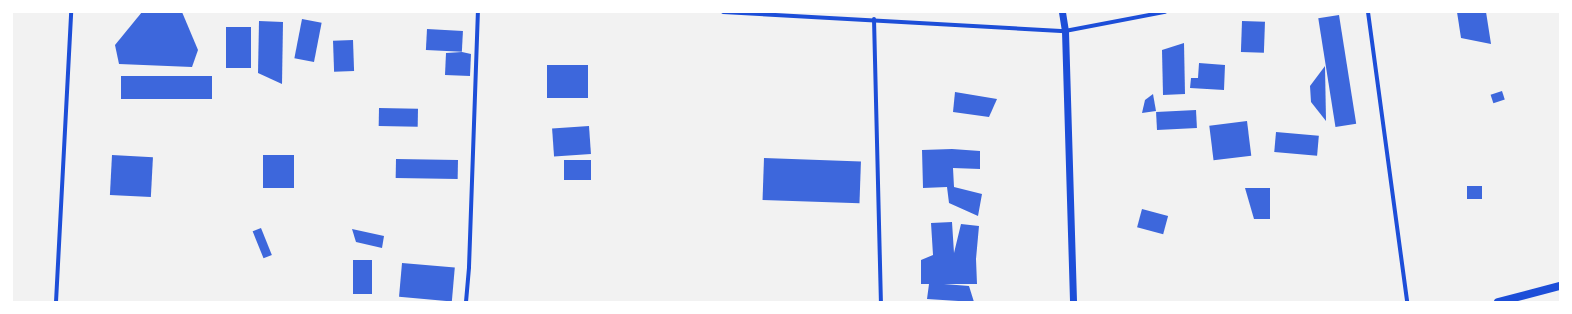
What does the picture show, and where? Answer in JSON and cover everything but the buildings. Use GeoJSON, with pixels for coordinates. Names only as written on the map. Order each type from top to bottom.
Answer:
{"type":"FeatureCollection","features":[{"type":"Feature","properties":{"kind":"main road"},"geometry":{"type":"LineString","coordinates":[[1498,302],[1560,286]]}},
{"type":"Feature","properties":{"kind":"street"},"geometry":{"type":"LineString","coordinates":[[56,302],[71,12]]}},
{"type":"Feature","properties":{"kind":"street"},"geometry":{"type":"LineString","coordinates":[[466,302],[469,267],[478,12]]}},
{"type":"Feature","properties":{"kind":"street"},"geometry":{"type":"LineString","coordinates":[[723,12],[874,19],[1065,31],[1165,12]]}},
{"type":"Feature","properties":{"kind":"street"},"geometry":{"type":"LineString","coordinates":[[1062,12],[1065,31],[1073,302]]}},
{"type":"Feature","properties":{"kind":"street"},"geometry":{"type":"LineString","coordinates":[[1368,12],[1407,302]]}},
{"type":"Feature","properties":{"kind":"street"},"geometry":{"type":"LineString","coordinates":[[874,19],[881,302]]}}]}
